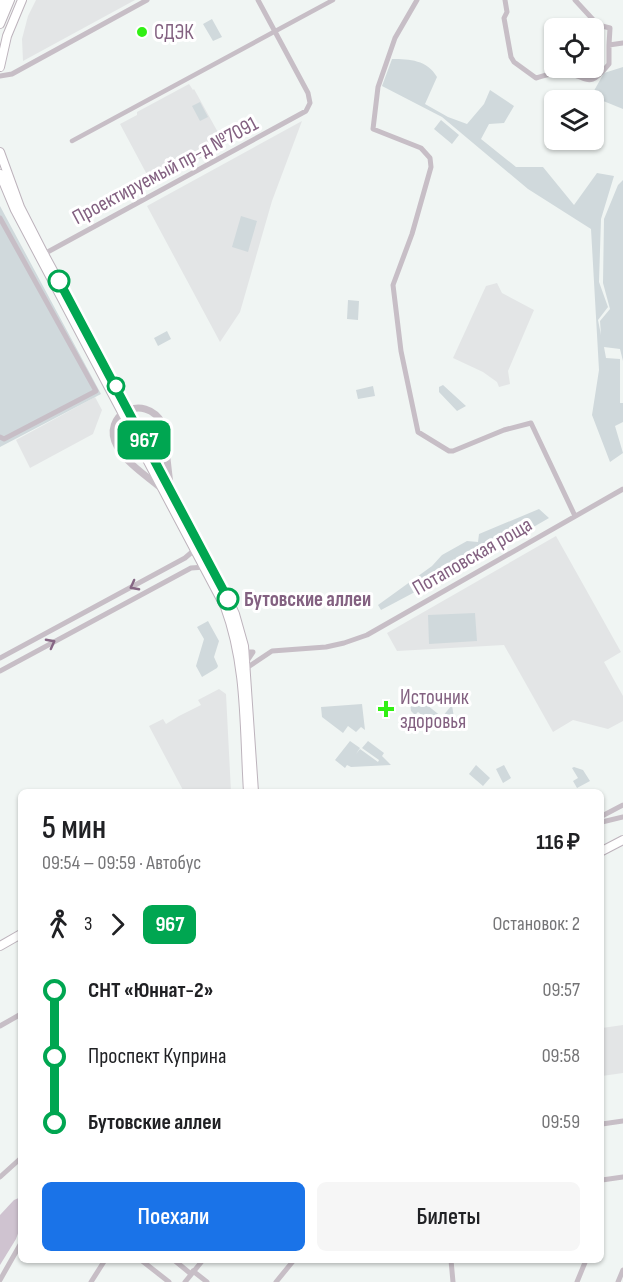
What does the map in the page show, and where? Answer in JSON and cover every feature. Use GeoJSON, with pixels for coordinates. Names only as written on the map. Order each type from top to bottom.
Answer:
{"type":"FeatureCollection","features":[{"type":"Feature","properties":{"kind":"main road"},"geometry":{"type":"LineString","coordinates":[[0,9],[4,0]]}},
{"type":"Feature","properties":{"kind":"main road"},"geometry":{"type":"LineString","coordinates":[[0,24],[10,0]]}},
{"type":"Feature","properties":{"kind":"main road"},"geometry":{"type":"LineString","coordinates":[[0,68],[7,36],[22,0]]}},
{"type":"Feature","properties":{"kind":"main road"},"geometry":{"type":"LineString","coordinates":[[0,152],[20,207],[125,412]]}},
{"type":"Feature","properties":{"kind":"main road"},"geometry":{"type":"LineString","coordinates":[[0,174],[15,210],[228,597],[239,628],[255,789]]}},
{"type":"Feature","properties":{"kind":"main road"},"geometry":{"type":"LineString","coordinates":[[167,489],[225,607],[242,652],[248,789]]}},
{"type":"Feature","properties":{"kind":"main road"},"geometry":{"type":"LineString","coordinates":[[604,850],[623,840]]}},
{"type":"Feature","properties":{"kind":"main road"},"geometry":{"type":"LineString","coordinates":[[0,946],[18,936]]}},
{"type":"Feature","properties":{"kind":"street"},"geometry":{"type":"LineString","coordinates":[[0,76],[12,74],[147,0]]}},
{"type":"Feature","properties":{"kind":"street"},"geometry":{"type":"LineString","coordinates":[[258,0],[275,31]]}},
{"type":"Feature","properties":{"kind":"street"},"geometry":{"type":"LineString","coordinates":[[72,141],[333,0]]}},
{"type":"Feature","properties":{"kind":"street"},"geometry":{"type":"LineString","coordinates":[[417,0],[395,38],[388,57],[378,87],[373,129],[421,148],[430,158],[431,167],[425,190],[393,285],[400,351],[418,432],[449,451],[453,451],[504,430],[531,423],[575,516]]}},
{"type":"Feature","properties":{"kind":"street"},"geometry":{"type":"LineString","coordinates":[[506,0],[507,12],[504,18],[511,57],[536,78],[562,71],[591,81],[608,66],[610,28],[598,25],[574,0]]}},
{"type":"Feature","properties":{"kind":"street","name":"Проектируемый пр-д №7091"},"geometry":{"type":"LineString","coordinates":[[44,254],[302,116],[309,106],[310,97],[275,31]]}},
{"type":"Feature","properties":{"kind":"street"},"geometry":{"type":"LineString","coordinates":[[609,45],[623,43]]}},
{"type":"Feature","properties":{"kind":"street"},"geometry":{"type":"LineString","coordinates":[[0,218],[96,391],[4,439],[0,437]]}},
{"type":"Feature","properties":{"kind":"street"},"geometry":{"type":"LineString","coordinates":[[140,408],[147,409],[159,417],[163,424],[167,489],[118,449],[113,431],[115,424],[125,412],[140,408]]}},
{"type":"Feature","properties":{"kind":"street","name":"Потаповская роща"},"geometry":{"type":"LineString","coordinates":[[242,652],[253,652],[238,673],[272,651],[316,649],[354,640],[381,627],[623,489]]}},
{"type":"Feature","properties":{"kind":"street"},"geometry":{"type":"LineString","coordinates":[[0,658],[185,558],[192,552],[193,544]]}},
{"type":"Feature","properties":{"kind":"street"},"geometry":{"type":"LineString","coordinates":[[0,671],[191,568],[205,567]]}},
{"type":"Feature","properties":{"kind":"street"},"geometry":{"type":"LineString","coordinates":[[604,815],[620,806]]}},
{"type":"Feature","properties":{"kind":"street"},"geometry":{"type":"LineString","coordinates":[[620,806],[615,811],[616,816],[622,818]]}},
{"type":"Feature","properties":{"kind":"street"},"geometry":{"type":"LineString","coordinates":[[604,822],[622,818]]}},
{"type":"Feature","properties":{"kind":"street"},"geometry":{"type":"LineString","coordinates":[[0,1026],[18,1016]]}},
{"type":"Feature","properties":{"kind":"street"},"geometry":{"type":"LineString","coordinates":[[604,1124],[623,1121]]}},
{"type":"Feature","properties":{"kind":"street"},"geometry":{"type":"LineString","coordinates":[[0,1177],[18,1161]]}},
{"type":"Feature","properties":{"kind":"street"},"geometry":{"type":"LineString","coordinates":[[604,1180],[623,1177]]}},
{"type":"Feature","properties":{"kind":"street"},"geometry":{"type":"LineString","coordinates":[[0,1280],[18,1248]]}},
{"type":"Feature","properties":{"kind":"street"},"geometry":{"type":"LineString","coordinates":[[91,1282],[103,1263]]}},
{"type":"Feature","properties":{"kind":"street"},"geometry":{"type":"LineString","coordinates":[[145,1263],[169,1282]]}},
{"type":"Feature","properties":{"kind":"street"},"geometry":{"type":"LineString","coordinates":[[178,1263],[207,1282]]}},
{"type":"Feature","properties":{"kind":"street"},"geometry":{"type":"LineString","coordinates":[[185,1282],[200,1263]]}},
{"type":"Feature","properties":{"kind":"street"},"geometry":{"type":"LineString","coordinates":[[276,1282],[292,1263]]}},
{"type":"Feature","properties":{"kind":"street"},"geometry":{"type":"LineString","coordinates":[[451,1263],[453,1282]]}},
{"type":"Feature","properties":{"kind":"street"},"geometry":{"type":"LineString","coordinates":[[577,1282],[585,1263]]}},
{"type":"Feature","properties":{"kind":"street"},"geometry":{"type":"LineString","coordinates":[[618,1282],[623,1270]]}},
{"type":"Feature","properties":{"kind":"shaded area"},"geometry":{"type":"Polygon","coordinates":[[[36,0],[135,0],[23,61],[22,39],[28,16],[36,0]]]}},
{"type":"Feature","properties":{"kind":"shaded area"},"geometry":{"type":"Polygon","coordinates":[[[212,19],[222,37],[213,41],[203,24],[212,19]]]}},
{"type":"Feature","properties":{"kind":"shaded area"},"geometry":{"type":"Polygon","coordinates":[[[392,59],[418,62],[433,71],[437,77],[425,104],[448,117],[467,124],[484,104],[490,90],[514,106],[504,123],[489,124],[481,139],[516,167],[543,167],[574,205],[597,173],[614,176],[601,219],[599,282],[608,307],[598,320],[601,335],[600,321],[610,309],[603,283],[604,219],[618,185],[623,180],[623,361],[620,349],[604,347],[606,358],[620,359],[620,403],[623,403],[623,422],[615,426],[623,453],[610,462],[592,415],[599,370],[591,229],[528,189],[442,117],[382,86],[392,59]]]}},
{"type":"Feature","properties":{"kind":"shaded area"},"geometry":{"type":"Polygon","coordinates":[[[623,67],[623,109],[604,101],[604,90],[594,90],[601,78],[604,78],[604,73],[623,67]]]}},
{"type":"Feature","properties":{"kind":"shaded area"},"geometry":{"type":"Polygon","coordinates":[[[189,84],[225,145],[152,184],[120,124],[137,115],[137,112],[189,84]]]}},
{"type":"Feature","properties":{"kind":"shaded area"},"geometry":{"type":"Polygon","coordinates":[[[200,102],[208,117],[200,121],[192,106],[200,102]]]}},
{"type":"Feature","properties":{"kind":"shaded area"},"geometry":{"type":"Polygon","coordinates":[[[441,120],[459,135],[452,144],[434,129],[441,120]]]}},
{"type":"Feature","properties":{"kind":"shaded area"},"geometry":{"type":"Polygon","coordinates":[[[302,121],[272,201],[240,312],[220,342],[147,206],[302,121]]]}},
{"type":"Feature","properties":{"kind":"shaded area"},"geometry":{"type":"Polygon","coordinates":[[[0,206],[101,394],[0,447],[0,206]]]}},
{"type":"Feature","properties":{"kind":"shaded area"},"geometry":{"type":"Polygon","coordinates":[[[241,216],[257,221],[248,252],[232,247],[241,216]]]}},
{"type":"Feature","properties":{"kind":"shaded area"},"geometry":{"type":"Polygon","coordinates":[[[497,283],[502,293],[534,310],[508,371],[510,384],[499,387],[497,382],[483,372],[453,358],[486,286],[497,283]]]}},
{"type":"Feature","properties":{"kind":"shaded area"},"geometry":{"type":"Polygon","coordinates":[[[348,300],[359,301],[358,320],[347,319],[348,300]]]}},
{"type":"Feature","properties":{"kind":"shaded area"},"geometry":{"type":"Polygon","coordinates":[[[167,331],[171,339],[158,346],[154,338],[167,331]]]}},
{"type":"Feature","properties":{"kind":"shaded area"},"geometry":{"type":"Polygon","coordinates":[[[443,385],[466,406],[457,411],[439,392],[439,387],[443,385]]]}},
{"type":"Feature","properties":{"kind":"shaded area"},"geometry":{"type":"Polygon","coordinates":[[[373,386],[375,396],[358,399],[356,390],[373,386]]]}},
{"type":"Feature","properties":{"kind":"shaded area"},"geometry":{"type":"Polygon","coordinates":[[[95,397],[102,410],[93,434],[30,468],[16,440],[95,397]]]}},
{"type":"Feature","properties":{"kind":"shaded area"},"geometry":{"type":"Polygon","coordinates":[[[539,509],[549,518],[381,610],[378,605],[432,566],[442,555],[467,541],[478,542],[479,534],[539,509]]]}},
{"type":"Feature","properties":{"kind":"shaded area"},"geometry":{"type":"Polygon","coordinates":[[[556,536],[621,652],[604,662],[623,696],[623,721],[608,729],[573,720],[553,732],[504,645],[397,651],[387,633],[556,536]]]}},
{"type":"Feature","properties":{"kind":"shaded area"},"geometry":{"type":"Polygon","coordinates":[[[475,613],[477,641],[429,644],[428,615],[475,613]]]}},
{"type":"Feature","properties":{"kind":"shaded area"},"geometry":{"type":"Polygon","coordinates":[[[208,621],[219,641],[214,657],[218,666],[202,677],[196,666],[204,639],[197,627],[208,621]]]}},
{"type":"Feature","properties":{"kind":"shaded area"},"geometry":{"type":"Polygon","coordinates":[[[219,689],[226,694],[231,789],[182,789],[149,726],[163,719],[166,724],[201,705],[198,700],[219,689]]]}},
{"type":"Feature","properties":{"kind":"shaded area"},"geometry":{"type":"Polygon","coordinates":[[[425,701],[442,717],[452,705],[454,718],[450,722],[454,722],[455,727],[443,728],[437,723],[434,725],[418,712],[415,715],[411,711],[410,702],[425,701]]]}},
{"type":"Feature","properties":{"kind":"shaded area"},"geometry":{"type":"Polygon","coordinates":[[[362,704],[365,730],[361,727],[356,732],[348,726],[343,733],[322,717],[321,707],[362,704]]]}},
{"type":"Feature","properties":{"kind":"shaded area"},"geometry":{"type":"Polygon","coordinates":[[[350,741],[360,748],[356,754],[360,749],[378,762],[379,760],[362,748],[368,741],[384,753],[382,756],[391,765],[351,767],[347,765],[345,768],[335,760],[350,741]]]}},
{"type":"Feature","properties":{"kind":"shaded area"},"geometry":{"type":"Polygon","coordinates":[[[476,765],[490,778],[483,786],[469,774],[476,765]]]}},
{"type":"Feature","properties":{"kind":"shaded area"},"geometry":{"type":"Polygon","coordinates":[[[504,765],[511,778],[503,783],[496,769],[504,765]]]}},
{"type":"Feature","properties":{"kind":"shaded area"},"geometry":{"type":"Polygon","coordinates":[[[572,768],[583,770],[590,781],[577,788],[573,781],[578,778],[572,768]]]}},
{"type":"Feature","properties":{"kind":"shaded area"},"geometry":{"type":"Polygon","coordinates":[[[623,1025],[623,1073],[604,1076],[604,1028],[623,1025]]]}},
{"type":"Feature","properties":{"kind":"shaded area"},"geometry":{"type":"Polygon","coordinates":[[[18,1198],[18,1233],[0,1265],[0,1215],[18,1198]]]}},
{"type":"Feature","properties":{"kind":"bus line","name":"967"},"geometry":{"type":"LineString","coordinates":[[59,281],[228,599]]}},
{"type":"Feature","properties":{"kind":"place","name":"СДЭК"},"geometry":{"type":"Point","coordinates":[142,32]}},
{"type":"Feature","properties":{"kind":"place","name":"Бутовские аллеи"},"geometry":{"type":"Point","coordinates":[228,599]}},
{"type":"Feature","properties":{"kind":"place","name":"Источник здоровья"},"geometry":{"type":"Point","coordinates":[386,709]}}]}
